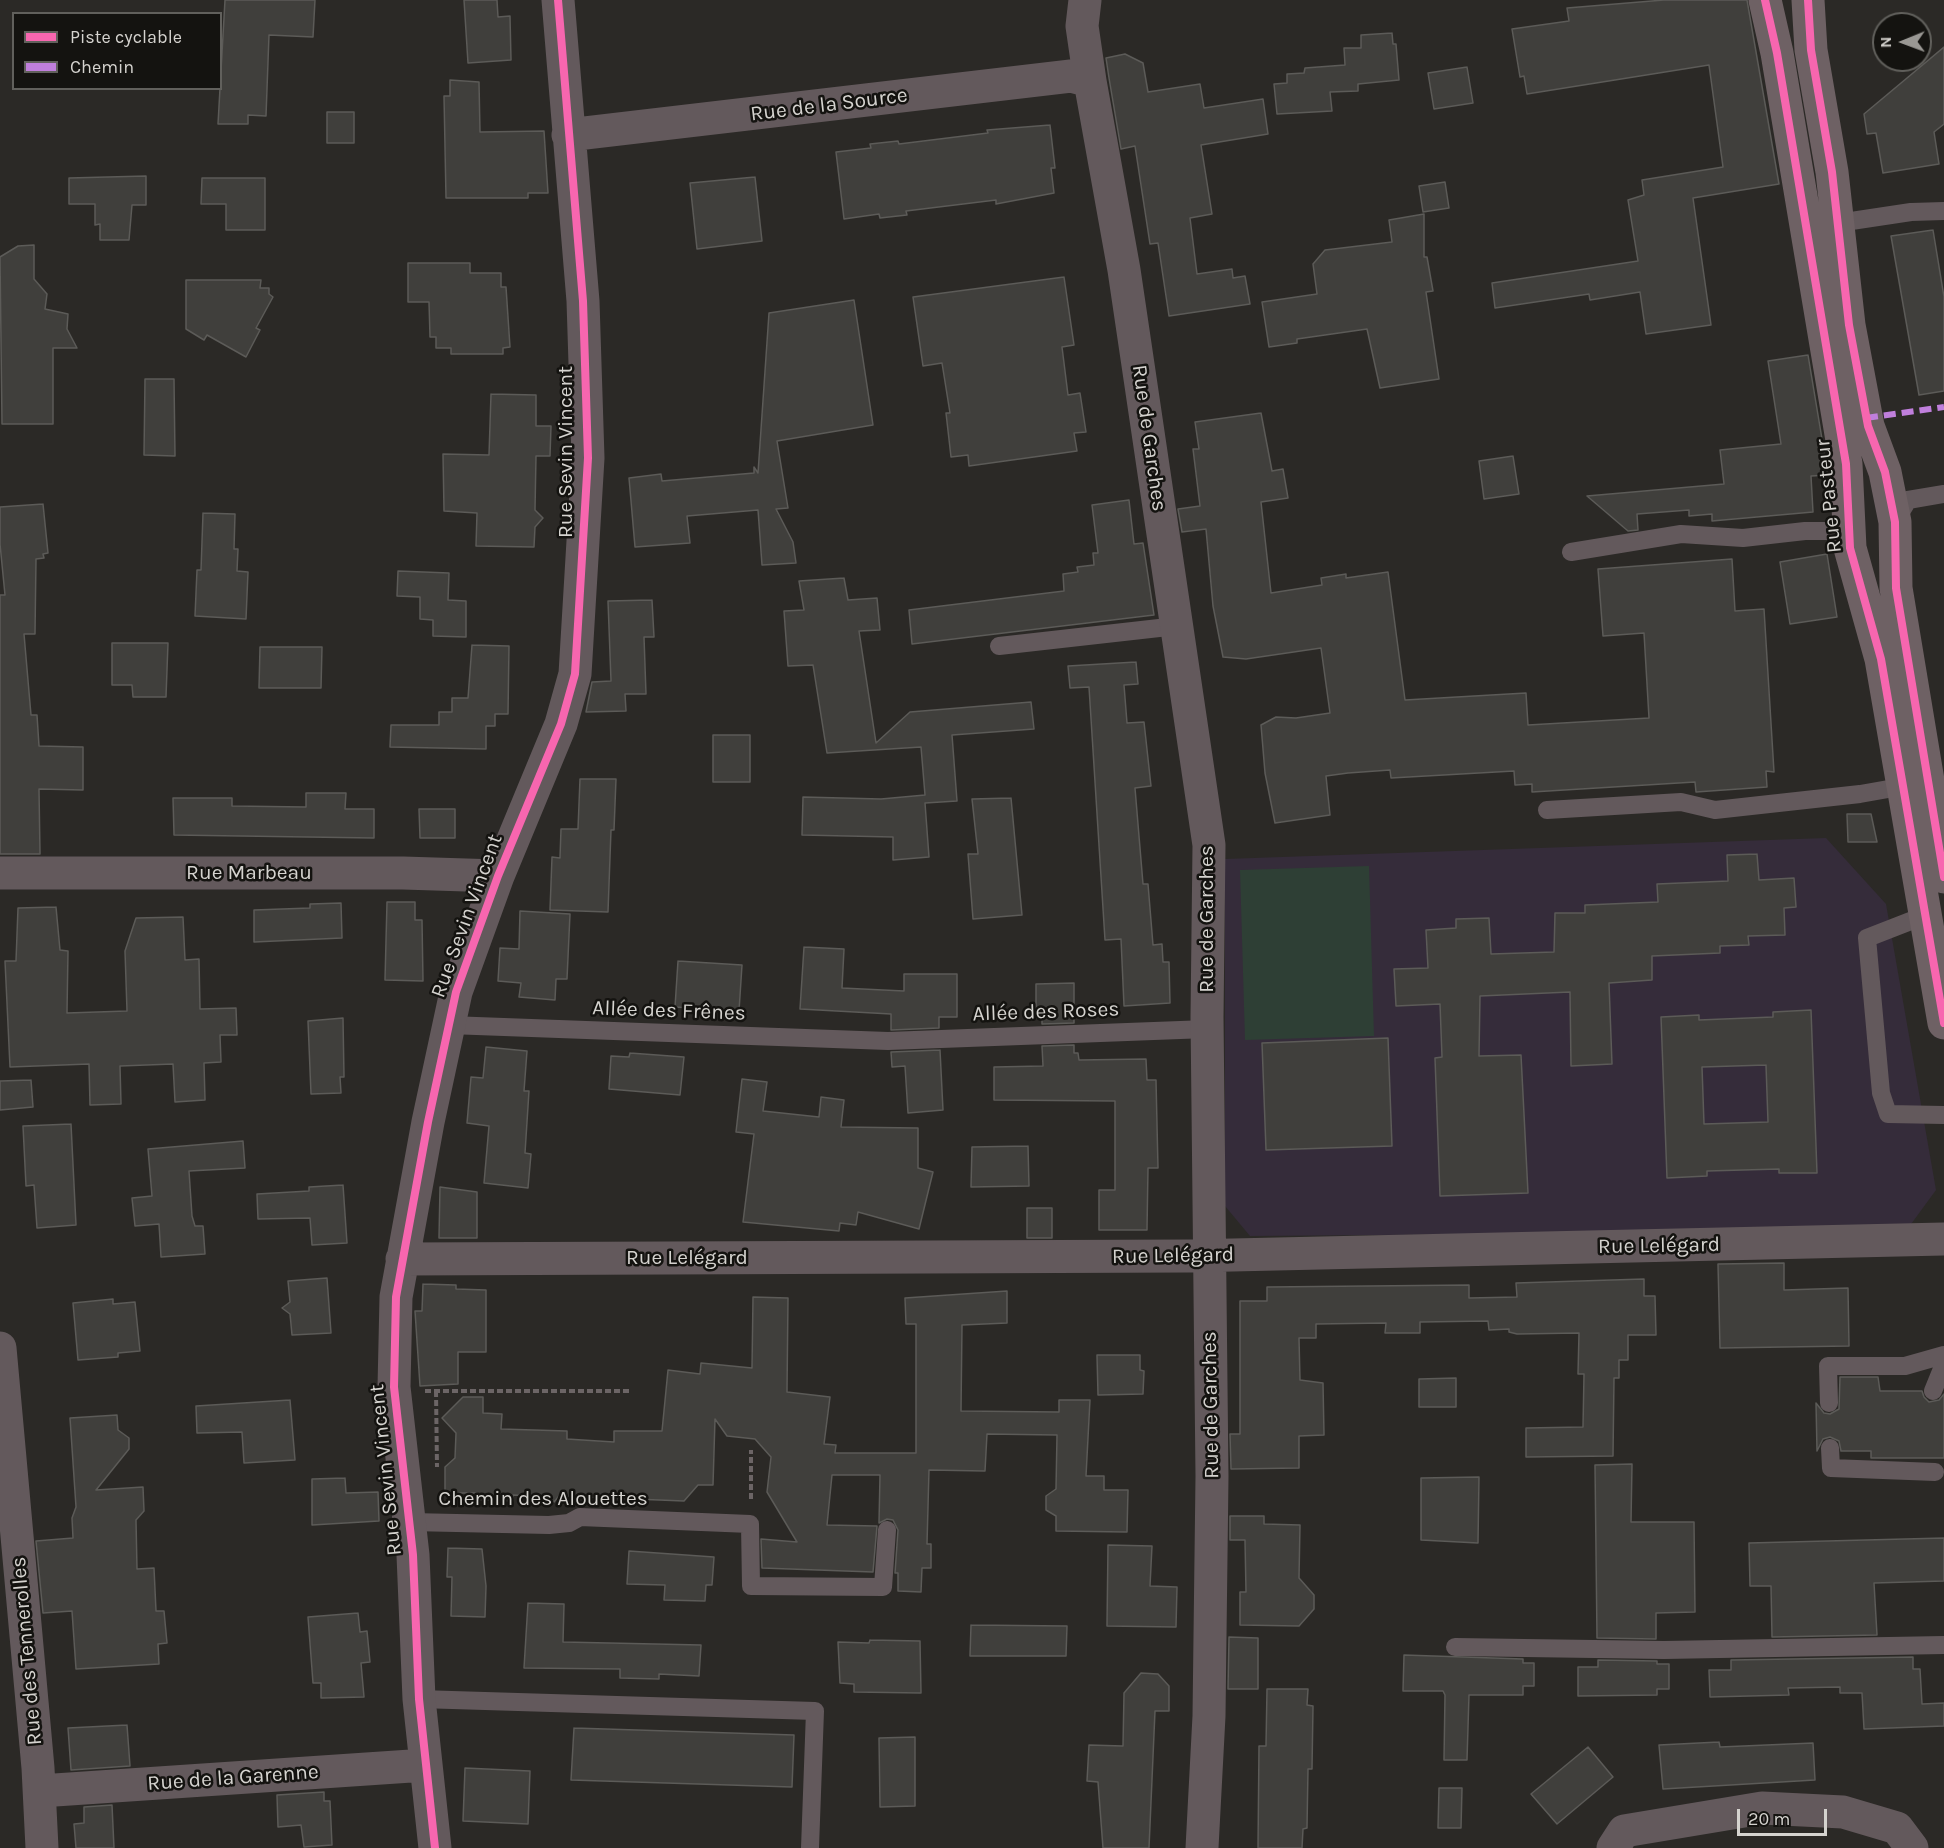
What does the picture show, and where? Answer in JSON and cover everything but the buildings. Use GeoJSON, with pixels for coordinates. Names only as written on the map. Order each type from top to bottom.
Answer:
{"type":"FeatureCollection","features":[{"type":"Feature","properties":{"kind":"main road","name":"Rue Pasteur"},"geometry":{"type":"LineString","coordinates":[[1765,0],[1779,65],[1846,464],[1848,531],[1881,659],[1944,877]]}},
{"type":"Feature","properties":{"kind":"main road","name":"Rue Pasteur"},"geometry":{"type":"LineString","coordinates":[[1808,0],[1811,50],[1838,223],[1849,325],[1868,426],[1885,472],[1895,522],[1896,588],[1916,784],[1926,915],[1944,1023]]}},
{"type":"Feature","properties":{"kind":"main road"},"geometry":{"type":"LineString","coordinates":[[1848,531],[1895,522]]}},
{"type":"Feature","properties":{"kind":"street","name":"Rue Sevin Vincent"},"geometry":{"type":"LineString","coordinates":[[435,1848],[419,1699],[410,1522],[394,1387],[396,1297],[456,992],[498,876],[561,724],[575,675],[588,458],[583,301],[558,0]]}},
{"type":"Feature","properties":{"kind":"street","name":"Rue de Garches"},"geometry":{"type":"LineString","coordinates":[[1085,0],[1082,26],[1090,81],[1124,270],[1209,845],[1207,1029],[1212,1476],[1209,1716],[1202,1848]]}},
{"type":"Feature","properties":{"kind":"street","name":"Rue de la Source"},"geometry":{"type":"LineString","coordinates":[[568,135],[1071,76],[1090,81]]}},
{"type":"Feature","properties":{"kind":"street","name":"Rue Marbeau"},"geometry":{"type":"LineString","coordinates":[[0,873],[403,873],[498,876]]}},
{"type":"Feature","properties":{"kind":"street","name":"Rue Lelégard"},"geometry":{"type":"LineString","coordinates":[[402,1259],[1209,1256],[1944,1239]]}},
{"type":"Feature","properties":{"kind":"street","name":"Rue des Tennerolles"},"geometry":{"type":"LineString","coordinates":[[0,1348],[40,1791],[42,1848]]}},
{"type":"Feature","properties":{"kind":"street","name":"Rue de la Garenne"},"geometry":{"type":"LineString","coordinates":[[40,1791],[426,1765]]}},
{"type":"Feature","properties":{"kind":"street"},"geometry":{"type":"LineString","coordinates":[[1613,1848],[1624,1831],[1762,1808],[1843,1812],[1897,1828],[1912,1848]]}},
{"type":"Feature","properties":{"kind":"lane"},"geometry":{"type":"LineString","coordinates":[[1838,223],[1911,212],[1944,211]]}},
{"type":"Feature","properties":{"kind":"lane"},"geometry":{"type":"LineString","coordinates":[[1895,522],[1908,500],[1944,494]]}},
{"type":"Feature","properties":{"kind":"lane"},"geometry":{"type":"LineString","coordinates":[[1571,552],[1682,534],[1743,538],[1805,531],[1848,531]]}},
{"type":"Feature","properties":{"kind":"lane"},"geometry":{"type":"LineString","coordinates":[[999,646],[1177,626]]}},
{"type":"Feature","properties":{"kind":"lane"},"geometry":{"type":"LineString","coordinates":[[1548,810],[1681,802],[1715,810],[1860,794],[1916,784]]}},
{"type":"Feature","properties":{"kind":"lane"},"geometry":{"type":"LineString","coordinates":[[1926,915],[1867,938],[1868,950],[1881,1093],[1888,1114],[1944,1115]]}},
{"type":"Feature","properties":{"kind":"lane","name":"Allée des Frênes"},"geometry":{"type":"LineString","coordinates":[[449,1025],[888,1041]]}},
{"type":"Feature","properties":{"kind":"lane","name":"Allée des Roses"},"geometry":{"type":"LineString","coordinates":[[888,1041],[1207,1029]]}},
{"type":"Feature","properties":{"kind":"lane"},"geometry":{"type":"LineString","coordinates":[[1829,1403],[1828,1366],[1905,1366],[1944,1355]]}},
{"type":"Feature","properties":{"kind":"lane"},"geometry":{"type":"LineString","coordinates":[[1933,1391],[1944,1364]]}},
{"type":"Feature","properties":{"kind":"lane"},"geometry":{"type":"LineString","coordinates":[[1830,1448],[1831,1468],[1938,1467]]}},
{"type":"Feature","properties":{"kind":"lane","name":"Chemin des Alouettes"},"geometry":{"type":"LineString","coordinates":[[410,1522],[549,1525],[569,1523],[580,1517],[750,1524]]}},
{"type":"Feature","properties":{"kind":"lane"},"geometry":{"type":"LineString","coordinates":[[750,1524],[751,1586],[883,1587],[887,1530]]}},
{"type":"Feature","properties":{"kind":"lane"},"geometry":{"type":"LineString","coordinates":[[1455,1647],[1676,1650],[1944,1644]]}},
{"type":"Feature","properties":{"kind":"lane"},"geometry":{"type":"LineString","coordinates":[[419,1699],[815,1711],[810,1848]]}},
{"type":"Feature","properties":{"kind":"path"},"geometry":{"type":"LineString","coordinates":[[394,1387],[419,1392],[629,1391]]}},
{"type":"Feature","properties":{"kind":"path"},"geometry":{"type":"LineString","coordinates":[[436,1391],[438,1474]]}},
{"type":"Feature","properties":{"kind":"path"},"geometry":{"type":"LineString","coordinates":[[750,1524],[751,1450]]}},
{"type":"Feature","properties":{"kind":"shaded area"},"geometry":{"type":"Polygon","coordinates":[[[1826,838],[1886,904],[1936,1190],[1906,1231],[1250,1236],[1225,1206],[1225,859],[1826,838]]]}},
{"type":"Feature","properties":{"kind":"green space"},"geometry":{"type":"Polygon","coordinates":[[[1369,866],[1374,1036],[1245,1040],[1240,870],[1369,866]]]}},
{"type":"Feature","properties":{"kind":"marked path"},"geometry":{"type":"LineString","coordinates":[[1866,418],[1944,407]]}},
{"type":"Feature","properties":{"kind":"cycle path"},"geometry":{"type":"LineString","coordinates":[[435,1848],[419,1699],[413,1555],[394,1387],[396,1297],[428,1122],[456,992],[498,876],[561,724],[575,674],[588,458],[583,301],[558,0]]}},
{"type":"Feature","properties":{"kind":"cycle path"},"geometry":{"type":"LineString","coordinates":[[1765,0],[1777,53],[1846,464],[1850,548],[1881,659],[1944,1023]]}},
{"type":"Feature","properties":{"kind":"cycle path"},"geometry":{"type":"LineString","coordinates":[[1808,0],[1811,50],[1832,172],[1849,325],[1868,426],[1885,472],[1895,522],[1896,588],[1944,877]]}}]}
